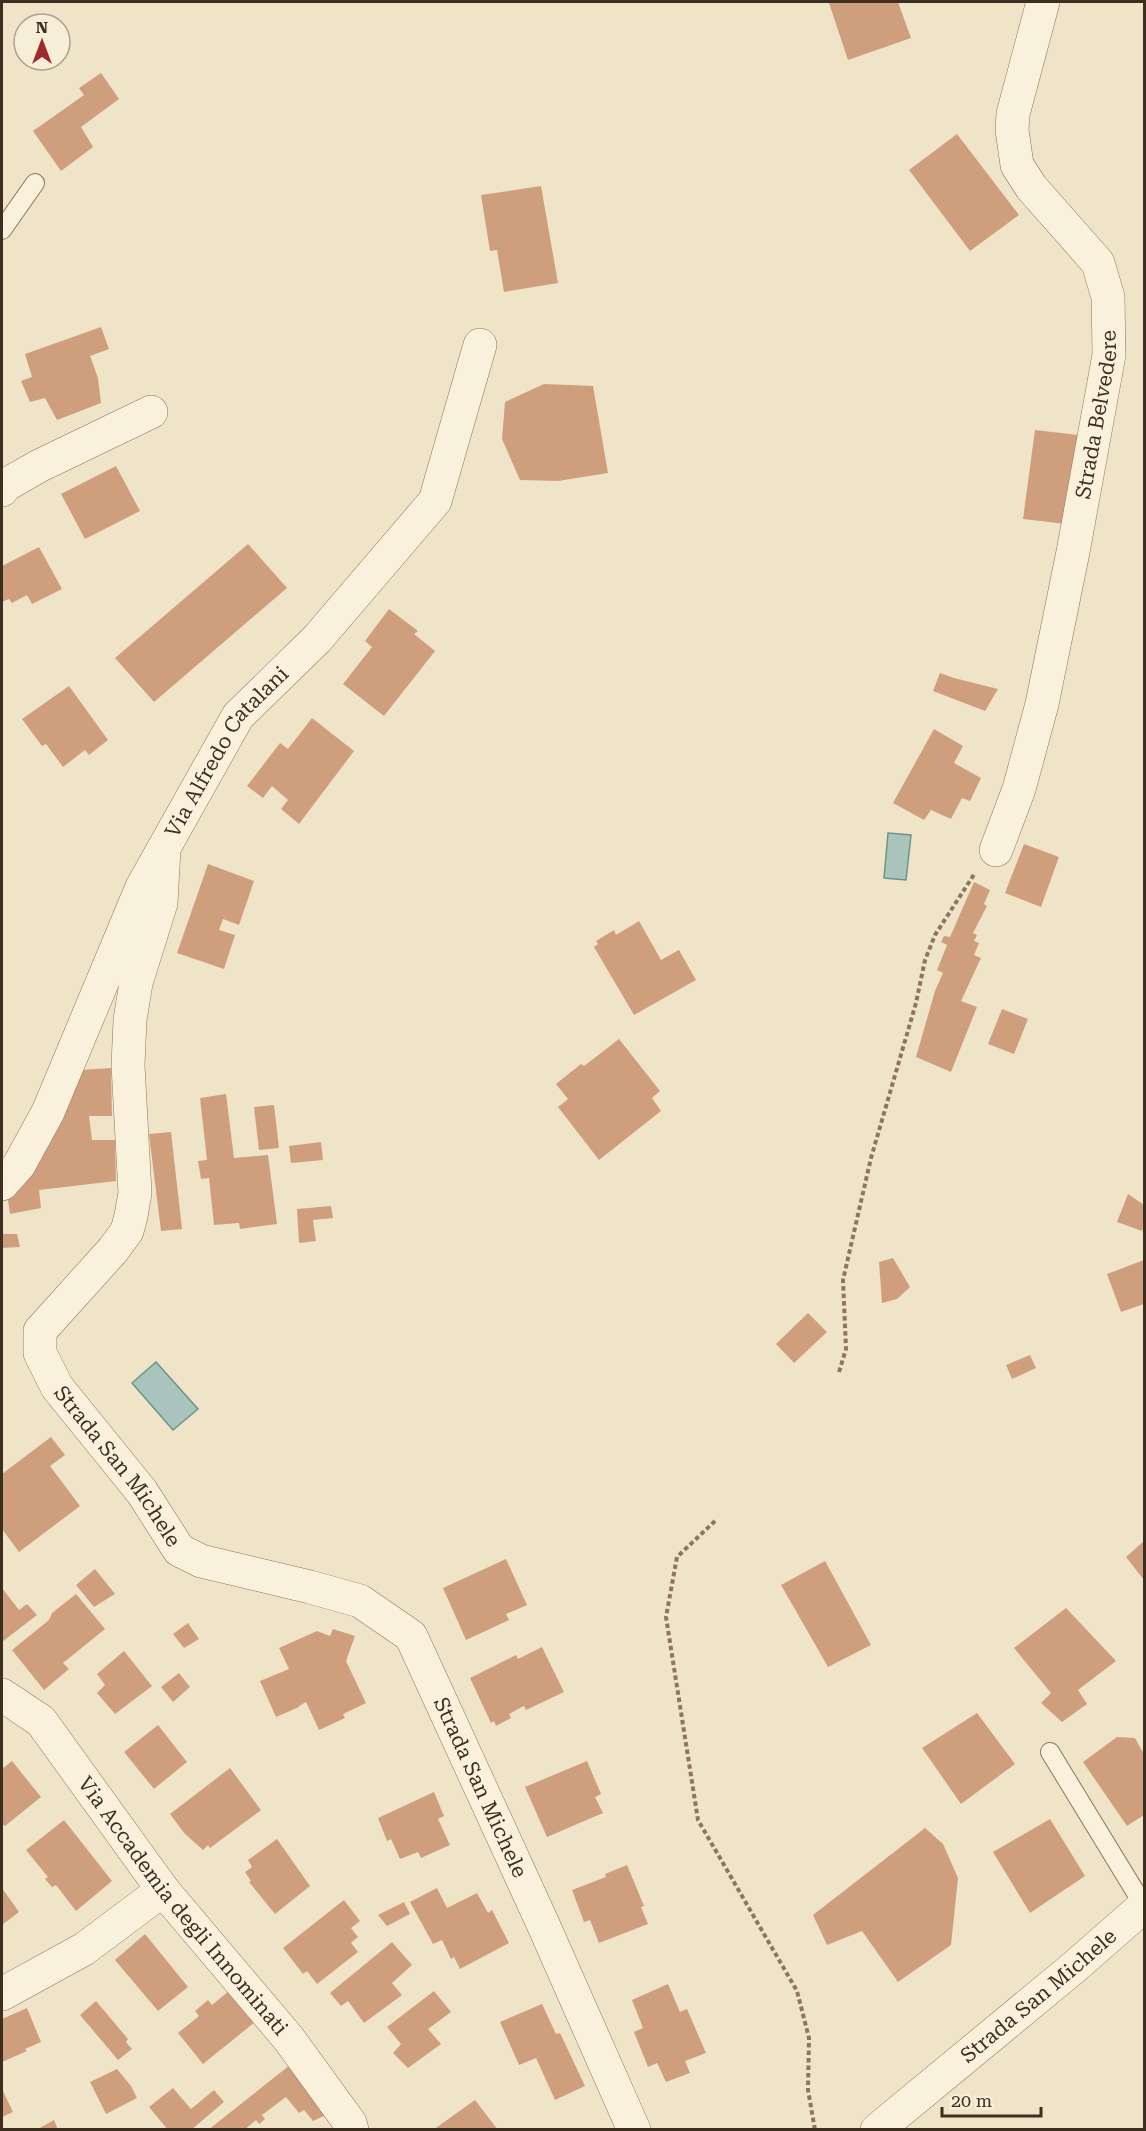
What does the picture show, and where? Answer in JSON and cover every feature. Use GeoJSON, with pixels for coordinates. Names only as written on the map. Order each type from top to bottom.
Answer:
{"type":"FeatureCollection","features":[{"type":"Feature","properties":{"kind":"street","name":"Strada Belvedere"},"geometry":{"type":"LineString","coordinates":[[996,849],[1019,789],[1042,704],[1109,355],[1108,297],[1098,263],[1031,187],[1017,165],[1012,130],[1014,114],[1043,2]]}},
{"type":"Feature","properties":{"kind":"street","name":"Via Alfredo Catalani"},"geometry":{"type":"LineString","coordinates":[[2,1184],[19,1165],[48,1112],[142,887],[237,716],[316,639],[435,501],[480,345]]}},
{"type":"Feature","properties":{"kind":"street"},"geometry":{"type":"LineString","coordinates":[[2,490],[4,486],[39,466],[151,412]]}},
{"type":"Feature","properties":{"kind":"street","name":"Strada San Michele"},"geometry":{"type":"LineString","coordinates":[[164,848],[161,903],[136,983],[130,1020],[128,1065],[135,1193],[131,1216],[127,1231],[113,1250],[40,1331],[40,1353],[57,1387],[142,1492],[179,1550],[201,1561],[360,1601],[411,1636],[634,2130]]}},
{"type":"Feature","properties":{"kind":"street","name":"Via Accademia degli Innominati"},"geometry":{"type":"LineString","coordinates":[[2,1695],[41,1721],[163,1890],[289,2039],[350,2123],[352,2130]]}},
{"type":"Feature","properties":{"kind":"street"},"geometry":{"type":"LineString","coordinates":[[2,1994],[84,1949],[163,1890]]}},
{"type":"Feature","properties":{"kind":"street","name":"Strada San Michele"},"geometry":{"type":"LineString","coordinates":[[878,2130],[1072,1970],[1144,1906]]}},
{"type":"Feature","properties":{"kind":"lane"},"geometry":{"type":"LineString","coordinates":[[2,230],[35,183]]}},
{"type":"Feature","properties":{"kind":"lane"},"geometry":{"type":"LineString","coordinates":[[1050,1752],[1144,1906]]}},
{"type":"Feature","properties":{"kind":"path"},"geometry":{"type":"LineString","coordinates":[[839,1372],[846,1349],[843,1280],[871,1158],[916,1003],[926,960],[935,935],[985,856],[996,849]]}},
{"type":"Feature","properties":{"kind":"path"},"geometry":{"type":"LineString","coordinates":[[715,1521],[676,1557],[666,1617],[693,1785],[699,1820],[797,1991],[809,2038],[808,2090],[814,2130]]}},
{"type":"Feature","properties":{"kind":"water"},"geometry":{"type":"Polygon","coordinates":[[[888,833],[911,835],[906,880],[884,878],[888,833]]]}},
{"type":"Feature","properties":{"kind":"water"},"geometry":{"type":"Polygon","coordinates":[[[156,1362],[198,1409],[173,1430],[132,1383],[156,1362]]]}},
{"type":"Feature","properties":{"kind":"building"},"geometry":{"type":"Polygon","coordinates":[[[898,2],[911,38],[848,60],[829,3],[898,2]]]}},
{"type":"Feature","properties":{"kind":"building"},"geometry":{"type":"Polygon","coordinates":[[[101,73],[119,99],[81,127],[93,147],[61,171],[33,131],[84,95],[79,88],[101,73]]]}},
{"type":"Feature","properties":{"kind":"building"},"geometry":{"type":"Polygon","coordinates":[[[957,134],[1019,215],[970,251],[909,170],[957,134]]]}},
{"type":"Feature","properties":{"kind":"building"},"geometry":{"type":"Polygon","coordinates":[[[541,186],[558,283],[504,292],[497,250],[490,251],[481,195],[541,186]]]}},
{"type":"Feature","properties":{"kind":"building"},"geometry":{"type":"Polygon","coordinates":[[[101,327],[109,349],[90,356],[98,378],[101,403],[57,420],[45,398],[30,402],[21,381],[32,377],[25,354],[101,327]]]}},
{"type":"Feature","properties":{"kind":"building"},"geometry":{"type":"Polygon","coordinates":[[[544,384],[593,386],[608,473],[558,481],[520,480],[502,439],[505,402],[544,384]]]}},
{"type":"Feature","properties":{"kind":"building"},"geometry":{"type":"Polygon","coordinates":[[[1035,430],[1078,435],[1066,524],[1023,519],[1035,430]]]}},
{"type":"Feature","properties":{"kind":"building"},"geometry":{"type":"Polygon","coordinates":[[[116,466],[140,511],[85,539],[61,494],[116,466]]]}},
{"type":"Feature","properties":{"kind":"building"},"geometry":{"type":"Polygon","coordinates":[[[248,544],[287,588],[154,702],[115,658],[248,544]]]}},
{"type":"Feature","properties":{"kind":"building"},"geometry":{"type":"Polygon","coordinates":[[[39,547],[62,589],[32,604],[27,595],[12,603],[9,599],[2,602],[2,566],[39,547]]]}},
{"type":"Feature","properties":{"kind":"building"},"geometry":{"type":"Polygon","coordinates":[[[389,609],[418,631],[414,634],[435,651],[384,716],[343,684],[372,647],[365,641],[389,609]]]}},
{"type":"Feature","properties":{"kind":"building"},"geometry":{"type":"Polygon","coordinates":[[[940,673],[998,689],[985,711],[933,691],[940,673]]]}},
{"type":"Feature","properties":{"kind":"building"},"geometry":{"type":"Polygon","coordinates":[[[69,686],[108,740],[89,755],[85,750],[63,767],[46,744],[42,746],[22,719],[69,686]]]}},
{"type":"Feature","properties":{"kind":"building"},"geometry":{"type":"Polygon","coordinates":[[[312,718],[354,751],[299,824],[281,809],[288,800],[272,786],[263,798],[247,786],[280,743],[288,749],[312,718]]]}},
{"type":"Feature","properties":{"kind":"building"},"geometry":{"type":"Polygon","coordinates":[[[934,729],[963,746],[954,763],[981,778],[970,801],[962,798],[951,819],[931,810],[924,820],[893,803],[934,729]]]}},
{"type":"Feature","properties":{"kind":"building"},"geometry":{"type":"Polygon","coordinates":[[[1024,844],[1059,857],[1041,907],[1005,893],[1024,844]]]}},
{"type":"Feature","properties":{"kind":"building"},"geometry":{"type":"Polygon","coordinates":[[[208,864],[254,881],[239,925],[223,919],[219,930],[235,935],[224,969],[177,953],[208,864]]]}},
{"type":"Feature","properties":{"kind":"building"},"geometry":{"type":"Polygon","coordinates":[[[974,882],[990,890],[984,904],[987,906],[973,933],[977,935],[974,941],[979,943],[974,955],[981,958],[961,1001],[977,1007],[951,1072],[916,1057],[935,991],[943,973],[937,970],[947,945],[941,942],[944,936],[950,937],[974,882]]]}},
{"type":"Feature","properties":{"kind":"building"},"geometry":{"type":"Polygon","coordinates":[[[639,921],[661,960],[679,950],[696,980],[634,1015],[594,947],[598,944],[596,941],[614,930],[616,935],[639,921]]]}},
{"type":"Feature","properties":{"kind":"building"},"geometry":{"type":"Polygon","coordinates":[[[1002,1009],[1028,1019],[1014,1054],[988,1044],[1002,1009]]]}},
{"type":"Feature","properties":{"kind":"building"},"geometry":{"type":"Polygon","coordinates":[[[619,1039],[660,1091],[652,1098],[661,1111],[599,1160],[558,1107],[568,1099],[556,1084],[619,1039]]]}},
{"type":"Feature","properties":{"kind":"building"},"geometry":{"type":"Polygon","coordinates":[[[111,1068],[112,1116],[89,1116],[92,1140],[115,1140],[116,1181],[39,1190],[41,1208],[10,1214],[7,1194],[81,1070],[111,1068]]]}},
{"type":"Feature","properties":{"kind":"building"},"geometry":{"type":"Polygon","coordinates":[[[226,1094],[234,1158],[268,1155],[277,1224],[240,1229],[239,1223],[214,1225],[209,1178],[201,1179],[198,1161],[207,1160],[200,1098],[226,1094]]]}},
{"type":"Feature","properties":{"kind":"building"},"geometry":{"type":"Polygon","coordinates":[[[274,1105],[279,1148],[259,1150],[254,1107],[274,1105]]]}},
{"type":"Feature","properties":{"kind":"building"},"geometry":{"type":"Polygon","coordinates":[[[171,1132],[182,1229],[161,1231],[149,1134],[171,1132]]]}},
{"type":"Feature","properties":{"kind":"building"},"geometry":{"type":"Polygon","coordinates":[[[321,1142],[323,1160],[291,1163],[289,1146],[321,1142]]]}},
{"type":"Feature","properties":{"kind":"building"},"geometry":{"type":"Polygon","coordinates":[[[1128,1194],[1144,1205],[1142,1231],[1117,1222],[1128,1194]]]}},
{"type":"Feature","properties":{"kind":"building"},"geometry":{"type":"Polygon","coordinates":[[[331,1206],[333,1218],[313,1220],[316,1241],[299,1243],[297,1209],[331,1206]]]}},
{"type":"Feature","properties":{"kind":"building"},"geometry":{"type":"Polygon","coordinates":[[[2,1234],[17,1234],[20,1247],[2,1248],[2,1234]]]}},
{"type":"Feature","properties":{"kind":"building"},"geometry":{"type":"Polygon","coordinates":[[[893,1258],[910,1287],[897,1299],[882,1303],[879,1262],[893,1258]]]}},
{"type":"Feature","properties":{"kind":"building"},"geometry":{"type":"Polygon","coordinates":[[[1144,1260],[1144,1304],[1121,1312],[1107,1274],[1144,1260]]]}},
{"type":"Feature","properties":{"kind":"building"},"geometry":{"type":"Polygon","coordinates":[[[808,1313],[827,1332],[794,1363],[776,1344],[808,1313]]]}},
{"type":"Feature","properties":{"kind":"building"},"geometry":{"type":"Polygon","coordinates":[[[1030,1355],[1036,1368],[1012,1379],[1006,1365],[1030,1355]]]}},
{"type":"Feature","properties":{"kind":"building"},"geometry":{"type":"Polygon","coordinates":[[[51,1437],[65,1455],[50,1466],[80,1506],[19,1552],[2,1529],[2,1474],[51,1437]]]}},
{"type":"Feature","properties":{"kind":"building"},"geometry":{"type":"Polygon","coordinates":[[[1144,1541],[1144,1580],[1126,1557],[1144,1541]]]}},
{"type":"Feature","properties":{"kind":"building"},"geometry":{"type":"Polygon","coordinates":[[[506,1559],[527,1605],[506,1614],[509,1620],[466,1640],[443,1588],[506,1559]]]}},
{"type":"Feature","properties":{"kind":"building"},"geometry":{"type":"Polygon","coordinates":[[[825,1561],[871,1645],[828,1667],[781,1585],[825,1561]]]}},
{"type":"Feature","properties":{"kind":"building"},"geometry":{"type":"Polygon","coordinates":[[[95,1569],[115,1594],[94,1607],[76,1585],[95,1569]]]}},
{"type":"Feature","properties":{"kind":"building"},"geometry":{"type":"Polygon","coordinates":[[[2,1588],[19,1610],[27,1604],[37,1615],[2,1642],[2,1588]]]}},
{"type":"Feature","properties":{"kind":"building"},"geometry":{"type":"Polygon","coordinates":[[[76,1594],[105,1629],[63,1663],[69,1669],[44,1690],[12,1650],[76,1594]]]}},
{"type":"Feature","properties":{"kind":"building"},"geometry":{"type":"Polygon","coordinates":[[[1066,1608],[1116,1661],[1078,1690],[1087,1704],[1062,1722],[1041,1703],[1051,1693],[1014,1648],[1066,1608]]]}},
{"type":"Feature","properties":{"kind":"building"},"geometry":{"type":"Polygon","coordinates":[[[188,1623],[199,1639],[184,1648],[173,1634],[188,1623]]]}},
{"type":"Feature","properties":{"kind":"building"},"geometry":{"type":"Polygon","coordinates":[[[333,1629],[355,1636],[346,1661],[366,1703],[343,1714],[345,1718],[319,1730],[306,1702],[276,1717],[260,1681],[289,1669],[279,1648],[317,1631],[330,1636],[333,1629]]]}},
{"type":"Feature","properties":{"kind":"building"},"geometry":{"type":"Polygon","coordinates":[[[542,1647],[564,1692],[526,1710],[524,1706],[509,1714],[511,1718],[496,1726],[494,1721],[491,1723],[470,1678],[516,1655],[518,1659],[542,1647]]]}},
{"type":"Feature","properties":{"kind":"building"},"geometry":{"type":"Polygon","coordinates":[[[124,1651],[152,1686],[115,1714],[97,1693],[105,1685],[97,1674],[124,1651]]]}},
{"type":"Feature","properties":{"kind":"building"},"geometry":{"type":"Polygon","coordinates":[[[179,1673],[190,1687],[173,1702],[161,1687],[179,1673]]]}},
{"type":"Feature","properties":{"kind":"building"},"geometry":{"type":"Polygon","coordinates":[[[977,1713],[1015,1764],[961,1804],[922,1748],[977,1713]]]}},
{"type":"Feature","properties":{"kind":"building"},"geometry":{"type":"Polygon","coordinates":[[[158,1725],[187,1762],[154,1789],[124,1752],[158,1725]]]}},
{"type":"Feature","properties":{"kind":"building"},"geometry":{"type":"Polygon","coordinates":[[[1117,1737],[1135,1738],[1144,1754],[1144,1815],[1127,1826],[1083,1762],[1117,1737]]]}},
{"type":"Feature","properties":{"kind":"building"},"geometry":{"type":"Polygon","coordinates":[[[12,1761],[41,1797],[5,1826],[2,1824],[2,1769],[12,1761]]]}},
{"type":"Feature","properties":{"kind":"building"},"geometry":{"type":"Polygon","coordinates":[[[587,1761],[601,1794],[595,1797],[603,1813],[547,1837],[525,1787],[587,1761]]]}},
{"type":"Feature","properties":{"kind":"building"},"geometry":{"type":"Polygon","coordinates":[[[230,1768],[261,1810],[210,1848],[208,1845],[203,1850],[184,1833],[170,1814],[230,1768]]]}},
{"type":"Feature","properties":{"kind":"building"},"geometry":{"type":"Polygon","coordinates":[[[434,1792],[444,1816],[438,1819],[450,1845],[421,1858],[418,1852],[400,1859],[391,1839],[387,1841],[378,1818],[434,1792]]]}},
{"type":"Feature","properties":{"kind":"building"},"geometry":{"type":"Polygon","coordinates":[[[1050,1819],[1085,1876],[1030,1913],[993,1852],[1050,1819]]]}},
{"type":"Feature","properties":{"kind":"building"},"geometry":{"type":"Polygon","coordinates":[[[64,1820],[112,1881],[76,1911],[56,1885],[52,1887],[45,1879],[48,1877],[26,1850],[64,1820]]]}},
{"type":"Feature","properties":{"kind":"building"},"geometry":{"type":"Polygon","coordinates":[[[925,1828],[943,1844],[958,1878],[951,1945],[898,1982],[862,1931],[827,1945],[813,1915],[925,1828]]]}},
{"type":"Feature","properties":{"kind":"building"},"geometry":{"type":"Polygon","coordinates":[[[277,1839],[310,1886],[275,1914],[249,1882],[251,1881],[245,1872],[252,1867],[248,1860],[277,1839]]]}},
{"type":"Feature","properties":{"kind":"building"},"geometry":{"type":"Polygon","coordinates":[[[627,1865],[644,1906],[641,1907],[648,1924],[599,1943],[590,1920],[584,1922],[572,1890],[606,1877],[605,1874],[627,1865]]]}},
{"type":"Feature","properties":{"kind":"building"},"geometry":{"type":"Polygon","coordinates":[[[2,1888],[19,1912],[2,1925],[2,1888]]]}},
{"type":"Feature","properties":{"kind":"building"},"geometry":{"type":"Polygon","coordinates":[[[437,1888],[447,1908],[477,1893],[488,1913],[492,1910],[509,1943],[460,1969],[454,1957],[451,1959],[442,1940],[433,1944],[410,1902],[437,1888]]]}},
{"type":"Feature","properties":{"kind":"building"},"geometry":{"type":"Polygon","coordinates":[[[344,1900],[360,1921],[351,1928],[358,1937],[351,1943],[358,1952],[317,1984],[307,1971],[303,1974],[283,1948],[344,1900]]]}},
{"type":"Feature","properties":{"kind":"building"},"geometry":{"type":"Polygon","coordinates":[[[404,1902],[410,1914],[387,1926],[378,1915],[404,1902]]]}},
{"type":"Feature","properties":{"kind":"building"},"geometry":{"type":"Polygon","coordinates":[[[145,1934],[188,1987],[158,2011],[115,1960],[145,1934]]]}},
{"type":"Feature","properties":{"kind":"building"},"geometry":{"type":"Polygon","coordinates":[[[392,1942],[412,1965],[392,1983],[402,1995],[364,2023],[348,2001],[341,2006],[330,1993],[392,1942]]]}},
{"type":"Feature","properties":{"kind":"building"},"geometry":{"type":"Polygon","coordinates":[[[668,1984],[680,2012],[687,2009],[706,2053],[685,2061],[690,2073],[666,2082],[657,2063],[648,2067],[634,2032],[643,2028],[632,2000],[668,1984]]]}},
{"type":"Feature","properties":{"kind":"building"},"geometry":{"type":"Polygon","coordinates":[[[229,1991],[255,2022],[203,2064],[178,2033],[199,2016],[195,2011],[208,2000],[212,2005],[229,1991]]]}},
{"type":"Feature","properties":{"kind":"building"},"geometry":{"type":"Polygon","coordinates":[[[434,1991],[451,2012],[428,2029],[441,2044],[408,2068],[393,2053],[401,2044],[387,2027],[434,1991]]]}},
{"type":"Feature","properties":{"kind":"building"},"geometry":{"type":"Polygon","coordinates":[[[96,2001],[128,2039],[126,2042],[132,2049],[118,2060],[80,2015],[96,2001]]]}},
{"type":"Feature","properties":{"kind":"building"},"geometry":{"type":"Polygon","coordinates":[[[542,2004],[556,2034],[560,2033],[585,2086],[555,2100],[536,2058],[519,2065],[500,2022],[542,2004]]]}},
{"type":"Feature","properties":{"kind":"building"},"geometry":{"type":"Polygon","coordinates":[[[27,2008],[41,2042],[2,2062],[2,2019],[27,2008]]]}},
{"type":"Feature","properties":{"kind":"building"},"geometry":{"type":"Polygon","coordinates":[[[295,2061],[330,2113],[313,2121],[304,2110],[299,2113],[286,2097],[262,2115],[265,2119],[259,2124],[256,2120],[244,2130],[208,2130],[295,2061]]]}},
{"type":"Feature","properties":{"kind":"building"},"geometry":{"type":"Polygon","coordinates":[[[117,2069],[131,2086],[137,2098],[106,2114],[90,2082],[117,2069]]]}},
{"type":"Feature","properties":{"kind":"building"},"geometry":{"type":"Polygon","coordinates":[[[173,2088],[191,2109],[214,2090],[224,2102],[191,2130],[168,2130],[149,2107],[173,2088]]]}},
{"type":"Feature","properties":{"kind":"building"},"geometry":{"type":"Polygon","coordinates":[[[2,2089],[13,2112],[2,2117],[2,2089]]]}},
{"type":"Feature","properties":{"kind":"building"},"geometry":{"type":"Polygon","coordinates":[[[475,2100],[498,2130],[433,2130],[475,2100]]]}},
{"type":"Feature","properties":{"kind":"building"},"geometry":{"type":"Polygon","coordinates":[[[54,2120],[58,2130],[36,2130],[54,2120]]]}}]}
